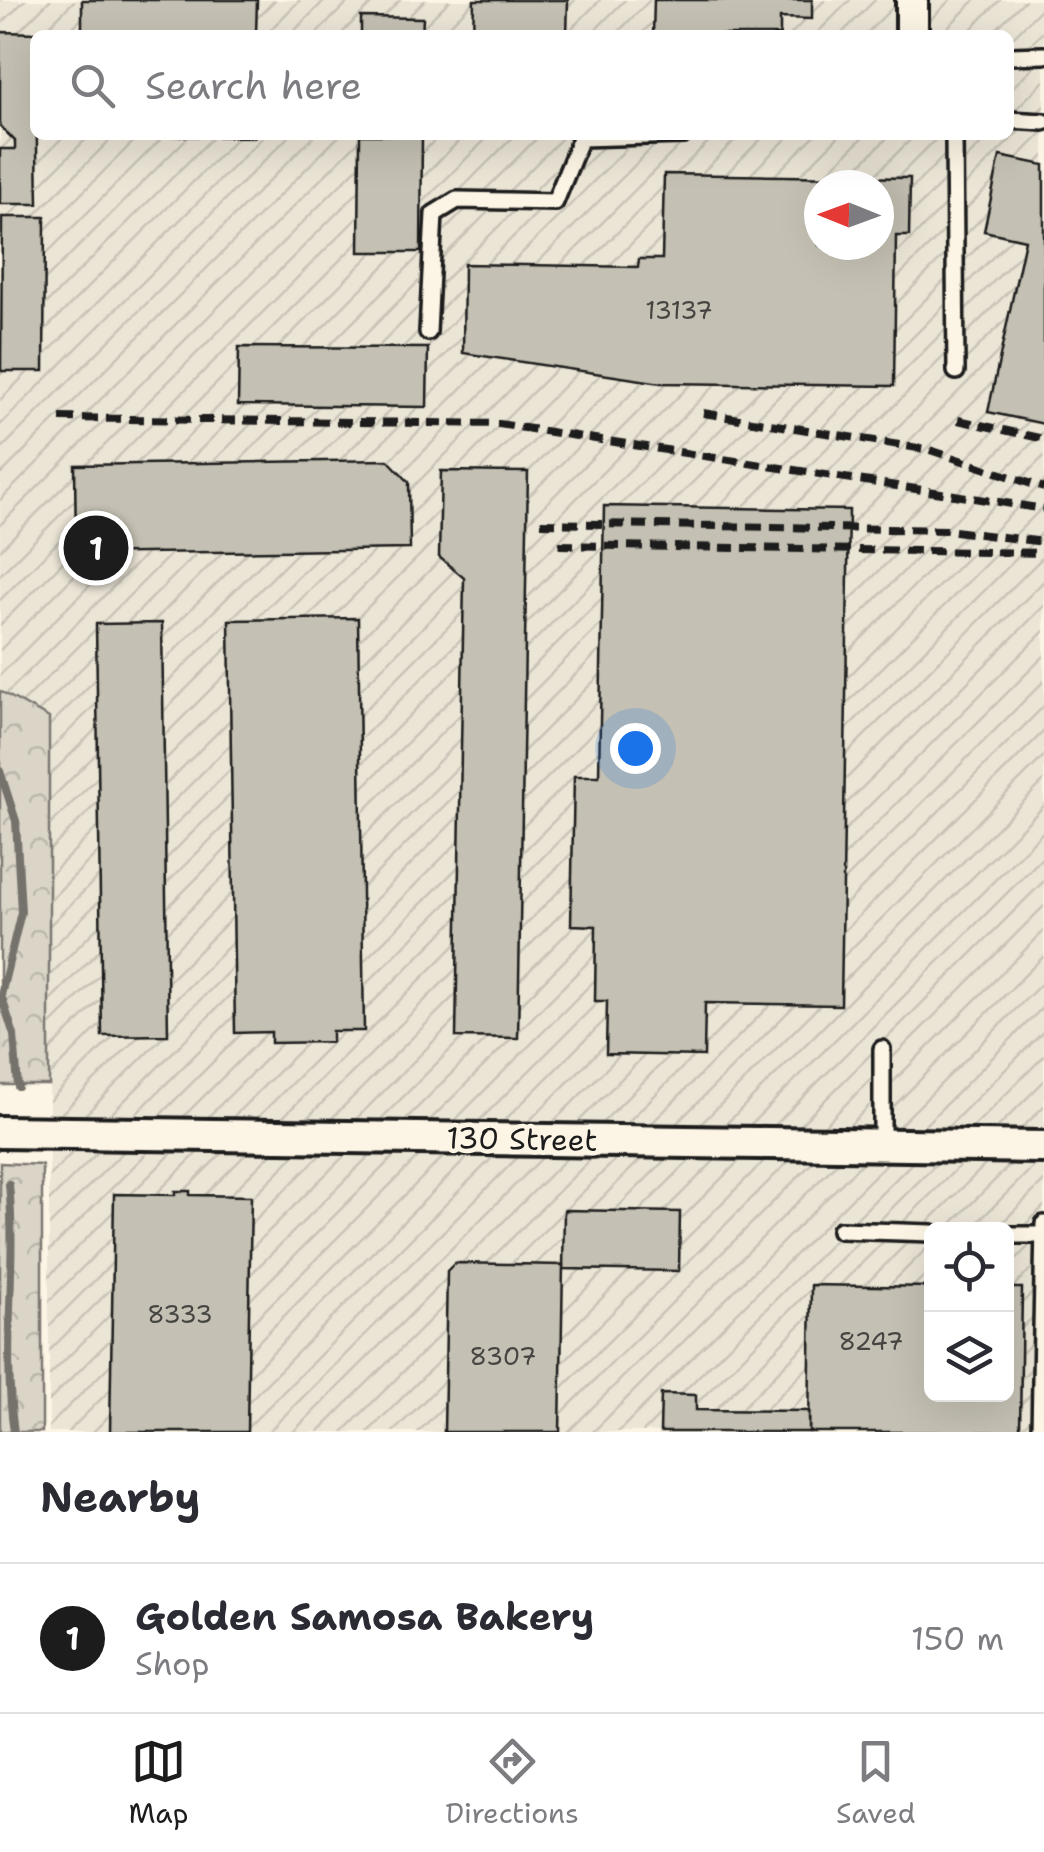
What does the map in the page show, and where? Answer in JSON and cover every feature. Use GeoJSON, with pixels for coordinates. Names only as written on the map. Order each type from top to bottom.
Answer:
{"type":"FeatureCollection","features":[{"type":"Feature","properties":{"kind":"street"},"geometry":{"type":"LineString","coordinates":[[912,0],[912,30]]}},
{"type":"Feature","properties":{"kind":"street","name":"130 Street"},"geometry":{"type":"LineString","coordinates":[[0,1132],[1044,1147]]}},
{"type":"Feature","properties":{"kind":"lane"},"geometry":{"type":"LineString","coordinates":[[1014,56],[1044,55]]}},
{"type":"Feature","properties":{"kind":"lane"},"geometry":{"type":"LineString","coordinates":[[1014,120],[1044,122]]}},
{"type":"Feature","properties":{"kind":"lane"},"geometry":{"type":"LineString","coordinates":[[428,332],[434,214],[458,200],[555,202],[579,140]]}},
{"type":"Feature","properties":{"kind":"lane"},"geometry":{"type":"LineString","coordinates":[[954,140],[956,370]]}},
{"type":"Feature","properties":{"kind":"lane"},"geometry":{"type":"LineString","coordinates":[[882,1049],[882,1145]]}},
{"type":"Feature","properties":{"kind":"lane"},"geometry":{"type":"LineString","coordinates":[[840,1230],[924,1233]]}},
{"type":"Feature","properties":{"kind":"lane"},"geometry":{"type":"LineString","coordinates":[[1014,1233],[1043,1230],[1040,1432]]}},
{"type":"Feature","properties":{"kind":"shaded area"},"geometry":{"type":"Polygon","coordinates":[[[0,0],[1044,0],[1044,1432],[49,1432],[49,719],[0,691],[0,0]]]}},
{"type":"Feature","properties":{"kind":"green space"},"geometry":{"type":"Polygon","coordinates":[[[0,691],[49,718],[49,1085],[0,1085],[0,691]]]}},
{"type":"Feature","properties":{"kind":"green space"},"geometry":{"type":"Polygon","coordinates":[[[0,1163],[42,1165],[42,1432],[0,1432],[0,1163]]]}},
{"type":"Feature","properties":{"kind":"building"},"geometry":{"type":"Polygon","coordinates":[[[82,0],[257,0],[256,30],[82,30],[82,0]]]}},
{"type":"Feature","properties":{"kind":"building"},"geometry":{"type":"Polygon","coordinates":[[[474,0],[568,0],[567,30],[473,30],[474,0]]]}},
{"type":"Feature","properties":{"kind":"building"},"geometry":{"type":"Polygon","coordinates":[[[654,0],[812,0],[812,19],[780,18],[780,30],[653,30],[654,0]]]}},
{"type":"Feature","properties":{"kind":"building"},"geometry":{"type":"Polygon","coordinates":[[[361,17],[423,18],[422,30],[361,30],[361,17]]]}},
{"type":"Feature","properties":{"kind":"building"},"geometry":{"type":"Polygon","coordinates":[[[0,32],[30,33],[30,140],[37,140],[38,204],[0,204],[0,149],[15,149],[15,141],[0,126],[0,32]]]}},
{"type":"Feature","properties":{"kind":"building"},"geometry":{"type":"Polygon","coordinates":[[[360,140],[422,140],[421,252],[359,252],[360,140]]]}},
{"type":"Feature","properties":{"kind":"building"},"geometry":{"type":"Polygon","coordinates":[[[1000,156],[1044,165],[1044,424],[988,412],[1025,240],[984,231],[1000,156]]]}},
{"type":"Feature","properties":{"kind":"building"},"geometry":{"type":"Polygon","coordinates":[[[664,174],[804,176],[804,260],[894,260],[894,178],[910,178],[909,236],[896,236],[894,386],[661,383],[463,353],[464,264],[638,267],[639,259],[662,259],[664,174]]]}},
{"type":"Feature","properties":{"kind":"building"},"geometry":{"type":"Polygon","coordinates":[[[2,217],[45,217],[44,371],[1,371],[2,217]]]}},
{"type":"Feature","properties":{"kind":"building"},"geometry":{"type":"Polygon","coordinates":[[[239,347],[428,348],[427,407],[238,405],[239,347]]]}},
{"type":"Feature","properties":{"kind":"building"},"geometry":{"type":"Polygon","coordinates":[[[388,460],[409,482],[410,549],[76,554],[75,465],[388,460]]]}},
{"type":"Feature","properties":{"kind":"building"},"geometry":{"type":"Polygon","coordinates":[[[441,471],[528,472],[518,1038],[456,1037],[464,578],[439,557],[441,471]]]}},
{"type":"Feature","properties":{"kind":"building"},"geometry":{"type":"Polygon","coordinates":[[[604,506],[849,510],[841,1005],[705,1003],[704,1056],[606,1054],[607,1001],[595,1001],[596,926],[571,925],[574,776],[599,776],[604,506]]]}},
{"type":"Feature","properties":{"kind":"building"},"geometry":{"type":"Polygon","coordinates":[[[358,618],[364,1031],[332,1031],[332,1042],[271,1043],[271,1032],[235,1033],[229,620],[358,618]]]}},
{"type":"Feature","properties":{"kind":"building"},"geometry":{"type":"Polygon","coordinates":[[[162,623],[168,1035],[102,1036],[96,624],[162,623]]]}},
{"type":"Feature","properties":{"kind":"building"},"geometry":{"type":"Polygon","coordinates":[[[175,1191],[190,1191],[190,1195],[251,1196],[247,1432],[110,1432],[114,1194],[175,1195],[175,1191]]]}},
{"type":"Feature","properties":{"kind":"building"},"geometry":{"type":"Polygon","coordinates":[[[564,1210],[680,1212],[679,1271],[563,1269],[564,1210]]]}},
{"type":"Feature","properties":{"kind":"building"},"geometry":{"type":"Polygon","coordinates":[[[455,1263],[563,1265],[560,1432],[444,1432],[447,1271],[455,1263]]]}},
{"type":"Feature","properties":{"kind":"building"},"geometry":{"type":"Polygon","coordinates":[[[811,1285],[924,1287],[924,1402],[1014,1402],[1014,1288],[1022,1288],[1020,1432],[809,1432],[811,1285]]]}},
{"type":"Feature","properties":{"kind":"building"},"geometry":{"type":"Polygon","coordinates":[[[661,1394],[696,1395],[696,1410],[809,1411],[809,1432],[660,1432],[661,1394]]]}},
{"type":"Feature","properties":{"kind":"waterway"},"geometry":{"type":"LineString","coordinates":[[0,771],[16,821],[21,912],[1,995],[14,1035],[18,1087]]}},
{"type":"Feature","properties":{"kind":"waterway"},"geometry":{"type":"LineString","coordinates":[[9,1184],[9,1370],[14,1432]]}},
{"type":"Feature","properties":{"kind":"railway"},"geometry":{"type":"LineString","coordinates":[[703,413],[930,450],[1044,488]]}},
{"type":"Feature","properties":{"kind":"railway"},"geometry":{"type":"LineString","coordinates":[[60,418],[499,424],[1044,509]]}},
{"type":"Feature","properties":{"kind":"railway"},"geometry":{"type":"LineString","coordinates":[[958,420],[1044,439]]}},
{"type":"Feature","properties":{"kind":"railway"},"geometry":{"type":"LineString","coordinates":[[541,523],[946,530],[1044,542]]}},
{"type":"Feature","properties":{"kind":"railway"},"geometry":{"type":"LineString","coordinates":[[559,545],[1044,553]]}},
{"type":"Feature","properties":{"kind":"place","name":"Golden Samosa Bakery"},"geometry":{"type":"Point","coordinates":[96,548]}}]}
